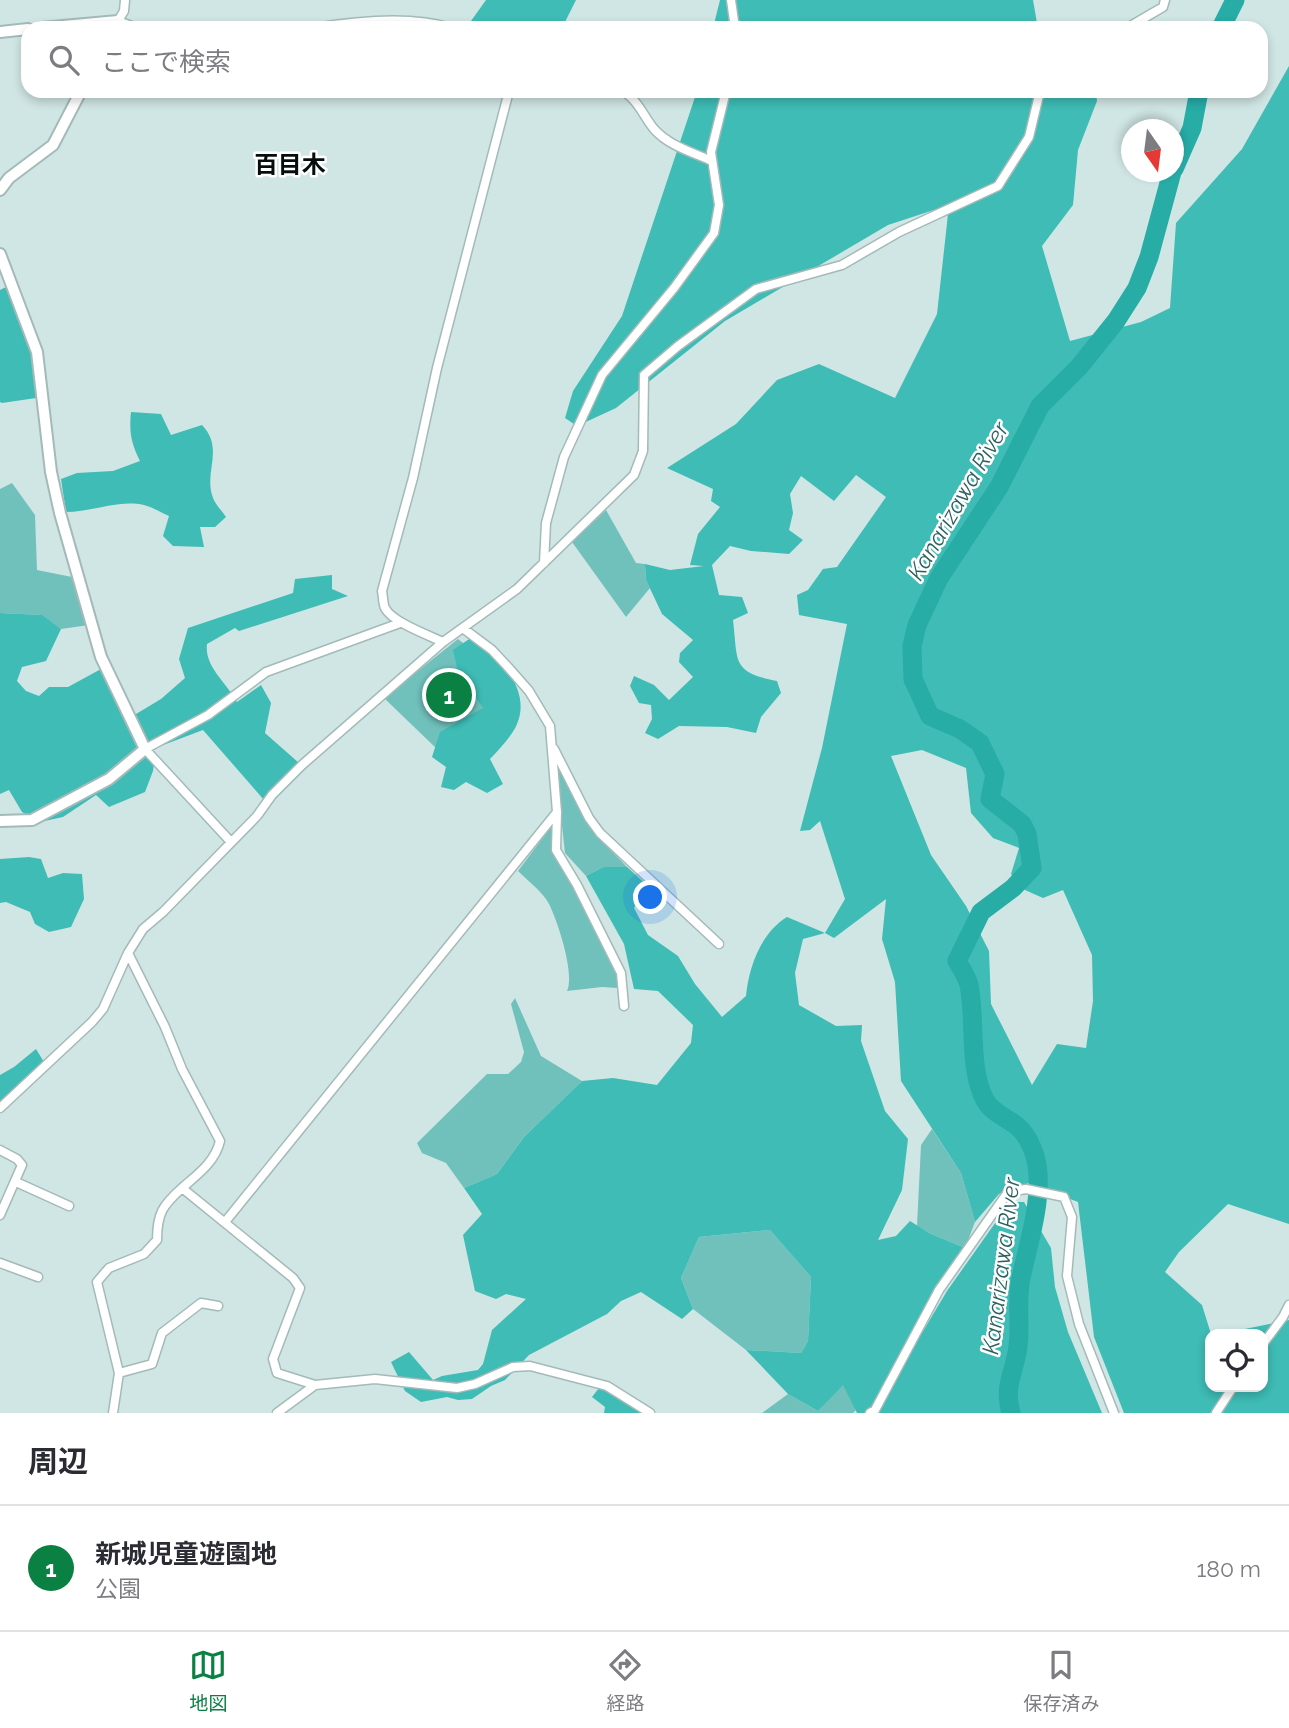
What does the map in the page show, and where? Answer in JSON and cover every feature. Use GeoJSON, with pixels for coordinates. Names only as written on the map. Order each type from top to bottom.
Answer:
{"type":"FeatureCollection","features":[{"type":"Feature","properties":{"kind":"street"},"geometry":{"type":"LineString","coordinates":[[118,21],[124,11],[125,0]]}},
{"type":"Feature","properties":{"kind":"street"},"geometry":{"type":"LineString","coordinates":[[730,0],[734,21]]}},
{"type":"Feature","properties":{"kind":"street"},"geometry":{"type":"LineString","coordinates":[[1139,21],[1163,7],[1165,0]]}},
{"type":"Feature","properties":{"kind":"street"},"geometry":{"type":"LineString","coordinates":[[0,32],[21,30]]}},
{"type":"Feature","properties":{"kind":"street"},"geometry":{"type":"LineString","coordinates":[[0,190],[9,178],[53,145],[77,98]]}},
{"type":"Feature","properties":{"kind":"street"},"geometry":{"type":"LineString","coordinates":[[400,623],[385,608],[382,591],[413,478],[437,368],[507,98]]}},
{"type":"Feature","properties":{"kind":"street"},"geometry":{"type":"LineString","coordinates":[[632,98],[655,129],[671,144],[712,161]]}},
{"type":"Feature","properties":{"kind":"street"},"geometry":{"type":"LineString","coordinates":[[544,563],[545,523],[564,457],[601,375],[674,288],[714,233],[719,205],[711,152],[724,98]]}},
{"type":"Feature","properties":{"kind":"street"},"geometry":{"type":"LineString","coordinates":[[0,1108],[92,1022],[103,1009],[128,953],[144,929],[257,817],[272,795],[302,765],[443,642],[517,589],[634,475],[643,451],[644,375],[678,346],[756,289],[842,265],[899,232],[998,186],[1029,137],[1038,98]]}},
{"type":"Feature","properties":{"kind":"street"},"geometry":{"type":"LineString","coordinates":[[0,254],[37,352],[53,482],[101,657],[145,749],[230,842]]}},
{"type":"Feature","properties":{"kind":"street"},"geometry":{"type":"LineString","coordinates":[[0,821],[32,820],[109,779],[145,749],[208,715],[266,672],[400,623],[408,624],[443,642]]}},
{"type":"Feature","properties":{"kind":"street"},"geometry":{"type":"LineString","coordinates":[[464,629],[492,650],[529,691],[550,726],[557,812],[556,850],[578,885],[621,973],[624,1006]]}},
{"type":"Feature","properties":{"kind":"street"},"geometry":{"type":"LineString","coordinates":[[551,744],[589,818],[600,833],[719,944]]}},
{"type":"Feature","properties":{"kind":"street"},"geometry":{"type":"LineString","coordinates":[[225,1222],[557,812]]}},
{"type":"Feature","properties":{"kind":"street"},"geometry":{"type":"LineString","coordinates":[[113,1413],[119,1373],[97,1282],[109,1268],[144,1254],[157,1240],[157,1224],[164,1205],[208,1165],[218,1150],[220,1141],[182,1069],[165,1027],[128,953]]}},
{"type":"Feature","properties":{"kind":"street"},"geometry":{"type":"LineString","coordinates":[[0,1150],[17,1159],[22,1165],[0,1215]]}},
{"type":"Feature","properties":{"kind":"street"},"geometry":{"type":"LineString","coordinates":[[16,1182],[69,1206]]}},
{"type":"Feature","properties":{"kind":"street"},"geometry":{"type":"LineString","coordinates":[[183,1188],[293,1278],[300,1288],[273,1359],[277,1373],[315,1385],[375,1379],[457,1388],[475,1384],[513,1367],[530,1366],[607,1386],[650,1413]]}},
{"type":"Feature","properties":{"kind":"street"},"geometry":{"type":"LineString","coordinates":[[870,1413],[875,1410],[939,1290],[1008,1192],[1027,1189],[1064,1197],[1072,1217],[1068,1276],[1079,1324],[1114,1413]]}},
{"type":"Feature","properties":{"kind":"street"},"geometry":{"type":"LineString","coordinates":[[0,1263],[38,1277]]}},
{"type":"Feature","properties":{"kind":"street"},"geometry":{"type":"LineString","coordinates":[[119,1373],[152,1364],[162,1333],[201,1303],[218,1306]]}},
{"type":"Feature","properties":{"kind":"street"},"geometry":{"type":"LineString","coordinates":[[1268,1338],[1289,1305]]}},
{"type":"Feature","properties":{"kind":"street"},"geometry":{"type":"LineString","coordinates":[[277,1413],[315,1385]]}},
{"type":"Feature","properties":{"kind":"street"},"geometry":{"type":"LineString","coordinates":[[1216,1413],[1230,1392]]}},
{"type":"Feature","properties":{"kind":"shaded area"},"geometry":{"type":"Polygon","coordinates":[[[486,0],[576,0],[566,21],[471,21],[486,0]]]}},
{"type":"Feature","properties":{"kind":"shaded area"},"geometry":{"type":"Polygon","coordinates":[[[720,0],[1033,0],[1037,21],[715,21],[720,0]]]}},
{"type":"Feature","properties":{"kind":"shaded area"},"geometry":{"type":"Polygon","coordinates":[[[1289,66],[1289,1224],[1228,1204],[1179,1252],[1165,1272],[1202,1305],[1209,1329],[1205,1329],[1205,1392],[1268,1392],[1268,1329],[1245,1329],[1289,1320],[1289,1413],[1124,1413],[1094,1337],[1078,1202],[1029,1183],[999,1194],[975,1222],[961,1173],[901,1081],[895,982],[882,939],[886,899],[834,938],[825,933],[845,899],[820,821],[810,830],[800,831],[822,748],[847,624],[799,615],[797,595],[808,590],[823,569],[837,567],[886,497],[856,475],[834,501],[801,476],[790,494],[793,513],[789,530],[803,540],[789,554],[751,551],[730,546],[712,565],[719,595],[742,597],[748,613],[733,620],[740,663],[751,674],[777,681],[781,693],[761,717],[756,733],[727,727],[679,726],[658,739],[645,733],[652,719],[651,705],[639,703],[630,686],[634,676],[654,685],[669,700],[693,677],[679,662],[680,653],[693,640],[662,614],[646,580],[645,564],[670,570],[704,566],[690,565],[698,534],[720,507],[711,501],[713,489],[667,468],[736,424],[777,380],[819,364],[895,398],[937,314],[949,205],[888,225],[725,321],[616,408],[577,426],[565,418],[573,391],[622,316],[695,98],[1097,98],[1078,150],[1073,205],[1042,246],[1070,341],[1141,322],[1170,308],[1176,223],[1242,149],[1289,66]],[[922,750],[891,756],[931,855],[966,906],[989,951],[991,1004],[1032,1085],[1057,1044],[1086,1048],[1093,1001],[1092,955],[1063,890],[1043,898],[1025,890],[1011,874],[1019,848],[993,838],[971,813],[966,768],[922,750]]]}},
{"type":"Feature","properties":{"kind":"shaded area"},"geometry":{"type":"Polygon","coordinates":[[[8,286],[35,358],[36,398],[2,403],[0,290],[8,286]]]}},
{"type":"Feature","properties":{"kind":"shaded area"},"geometry":{"type":"Polygon","coordinates":[[[131,412],[161,414],[171,435],[202,425],[209,434],[213,452],[211,488],[214,501],[226,517],[215,527],[200,527],[204,547],[173,546],[163,536],[169,516],[144,505],[125,504],[66,512],[61,479],[77,473],[113,471],[140,461],[131,437],[131,412]]]}},
{"type":"Feature","properties":{"kind":"shaded area"},"geometry":{"type":"Polygon","coordinates":[[[12,483],[35,515],[37,570],[72,577],[96,624],[61,629],[41,615],[0,613],[0,489],[12,483]]]}},
{"type":"Feature","properties":{"kind":"shaded area"},"geometry":{"type":"Polygon","coordinates":[[[606,510],[636,563],[645,564],[646,580],[650,588],[626,617],[572,542],[606,510]]]}},
{"type":"Feature","properties":{"kind":"shaded area"},"geometry":{"type":"Polygon","coordinates":[[[332,575],[332,589],[348,596],[239,631],[235,628],[207,644],[213,668],[237,702],[261,685],[271,703],[265,733],[299,763],[264,800],[203,730],[150,750],[133,723],[136,714],[161,699],[185,678],[179,659],[188,628],[293,593],[295,579],[332,575]]]}},
{"type":"Feature","properties":{"kind":"shaded area"},"geometry":{"type":"Polygon","coordinates":[[[0,613],[42,615],[61,629],[46,661],[22,667],[17,681],[26,691],[39,696],[49,687],[68,687],[101,669],[154,764],[145,792],[109,807],[96,795],[63,817],[40,822],[22,812],[9,790],[0,794],[0,613]]]}},
{"type":"Feature","properties":{"kind":"shaded area"},"geometry":{"type":"Polygon","coordinates":[[[478,633],[503,663],[520,698],[515,729],[490,759],[503,784],[487,793],[466,782],[454,790],[441,787],[446,767],[432,757],[440,732],[483,708],[458,672],[453,650],[478,633]]]}},
{"type":"Feature","properties":{"kind":"shaded area"},"geometry":{"type":"Polygon","coordinates":[[[458,639],[493,666],[511,693],[437,749],[384,698],[458,639]]]}},
{"type":"Feature","properties":{"kind":"shaded area"},"geometry":{"type":"Polygon","coordinates":[[[555,762],[594,833],[627,867],[603,867],[586,876],[565,853],[555,762]]]}},
{"type":"Feature","properties":{"kind":"shaded area"},"geometry":{"type":"Polygon","coordinates":[[[551,827],[553,852],[585,908],[616,973],[618,988],[567,991],[567,961],[553,912],[543,895],[518,871],[551,827]]]}},
{"type":"Feature","properties":{"kind":"shaded area"},"geometry":{"type":"Polygon","coordinates":[[[0,859],[41,859],[48,878],[63,873],[82,874],[84,899],[71,927],[49,932],[35,924],[30,912],[6,902],[0,903],[0,859]]]}},
{"type":"Feature","properties":{"kind":"shaded area"},"geometry":{"type":"Polygon","coordinates":[[[603,867],[627,867],[647,885],[634,908],[648,935],[678,956],[695,984],[722,1017],[746,996],[753,962],[763,941],[787,917],[825,933],[803,939],[795,973],[799,1005],[836,1026],[862,1025],[861,1041],[885,1111],[908,1139],[902,1190],[878,1240],[896,1236],[910,1221],[929,1233],[965,1248],[951,1266],[870,1413],[857,1413],[843,1385],[818,1411],[788,1394],[746,1350],[801,1353],[808,1341],[811,1277],[770,1230],[699,1237],[681,1278],[693,1309],[682,1319],[641,1292],[621,1301],[607,1314],[529,1355],[505,1380],[472,1399],[458,1400],[447,1397],[421,1402],[405,1391],[391,1362],[409,1352],[433,1380],[478,1370],[483,1364],[492,1330],[526,1299],[506,1294],[496,1299],[475,1291],[463,1235],[482,1214],[464,1188],[497,1174],[524,1137],[582,1081],[613,1078],[657,1085],[691,1043],[693,1025],[658,991],[634,989],[624,944],[586,876],[603,867]]]}},
{"type":"Feature","properties":{"kind":"shaded area"},"geometry":{"type":"Polygon","coordinates":[[[515,998],[541,1056],[582,1081],[524,1137],[497,1174],[464,1188],[446,1163],[422,1153],[417,1143],[487,1074],[508,1074],[521,1062],[524,1052],[511,1004],[515,998]]]}},
{"type":"Feature","properties":{"kind":"shaded area"},"geometry":{"type":"Polygon","coordinates":[[[36,1049],[44,1062],[0,1103],[0,1075],[36,1049]]]}},
{"type":"Feature","properties":{"kind":"shaded area"},"geometry":{"type":"Polygon","coordinates":[[[932,1129],[961,1173],[975,1222],[965,1248],[917,1226],[921,1145],[932,1129]]]}},
{"type":"Feature","properties":{"kind":"shaded area"},"geometry":{"type":"Polygon","coordinates":[[[1010,1202],[1024,1202],[1051,1248],[1055,1287],[1068,1332],[1102,1413],[874,1413],[947,1291],[1010,1202]]]}},
{"type":"Feature","properties":{"kind":"shaded area"},"geometry":{"type":"Polygon","coordinates":[[[770,1230],[811,1277],[808,1341],[801,1353],[746,1350],[693,1309],[681,1278],[699,1237],[770,1230]]]}},
{"type":"Feature","properties":{"kind":"shaded area"},"geometry":{"type":"Polygon","coordinates":[[[844,1382],[856,1410],[853,1413],[762,1413],[788,1394],[818,1411],[844,1382]]]}},
{"type":"Feature","properties":{"kind":"shaded area"},"geometry":{"type":"Polygon","coordinates":[[[599,1388],[642,1413],[604,1413],[605,1407],[592,1397],[599,1388]]]}},
{"type":"Feature","properties":{"kind":"waterway","name":"Kanarizawa River"},"geometry":{"type":"LineString","coordinates":[[1224,21],[1235,0]]}},
{"type":"Feature","properties":{"kind":"waterway","name":"Kanarizawa River"},"geometry":{"type":"LineString","coordinates":[[1184,146],[1192,128],[1198,98]]}},
{"type":"Feature","properties":{"kind":"waterway","name":"Kanarizawa River"},"geometry":{"type":"LineString","coordinates":[[1011,1413],[1008,1394],[1017,1355],[1020,1287],[1035,1214],[1037,1168],[1026,1136],[985,1100],[976,1073],[969,985],[957,961],[981,912],[1013,888],[1032,868],[1027,834],[1022,824],[990,799],[995,774],[980,743],[960,729],[930,716],[913,679],[912,646],[917,625],[939,578],[999,487],[1040,406],[1079,367],[1116,321],[1137,288],[1149,257],[1169,182]]}},
{"type":"Feature","properties":{"kind":"place","name":"新城児童遊園地"},"geometry":{"type":"Point","coordinates":[449,695]}},
{"type":"Feature","properties":{"kind":"district","name":"百目木"},"geometry":{"type":"Point","coordinates":[290,165]}}]}
